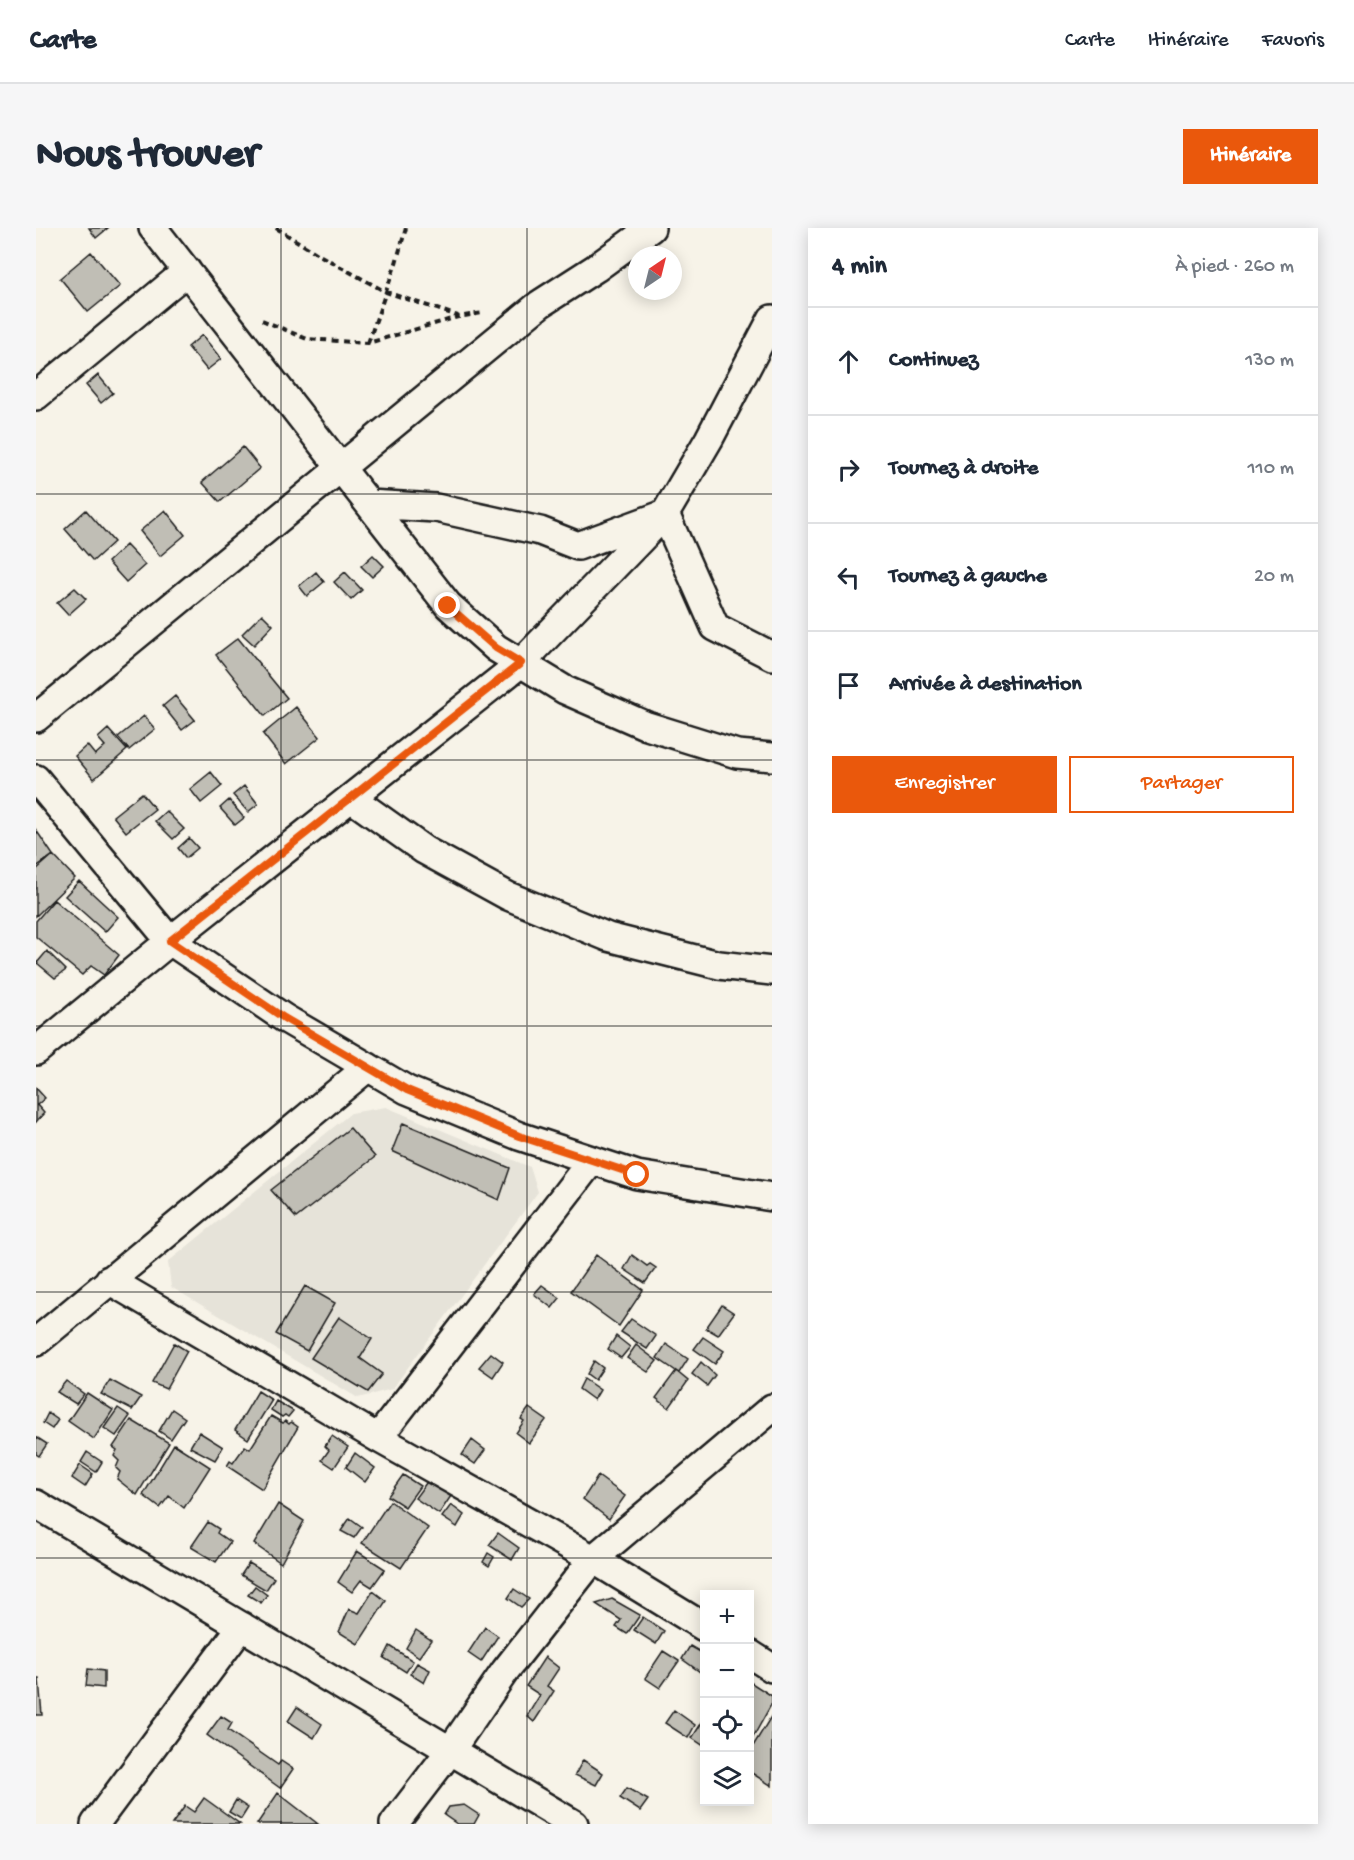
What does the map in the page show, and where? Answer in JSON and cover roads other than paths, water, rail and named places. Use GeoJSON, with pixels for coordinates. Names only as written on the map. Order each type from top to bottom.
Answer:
{"type":"FeatureCollection","features":[{"type":"Feature","properties":{"kind":"street"},"geometry":{"type":"LineString","coordinates":[[153,228],[448,606],[496,648],[565,690],[647,726],[737,754],[772,757]]}},
{"type":"Feature","properties":{"kind":"street"},"geometry":{"type":"LineString","coordinates":[[36,718],[540,304],[596,268],[651,228]]}},
{"type":"Feature","properties":{"kind":"street"},"geometry":{"type":"LineString","coordinates":[[36,396],[187,271]]}},
{"type":"Feature","properties":{"kind":"street"},"geometry":{"type":"LineString","coordinates":[[36,1051],[170,941],[521,663],[666,514],[709,440],[772,319]]}},
{"type":"Feature","properties":{"kind":"street"},"geometry":{"type":"LineString","coordinates":[[369,504],[436,508],[540,531],[578,546],[666,514]]}},
{"type":"Feature","properties":{"kind":"street"},"geometry":{"type":"LineString","coordinates":[[666,514],[715,627],[772,656]]}},
{"type":"Feature","properties":{"kind":"street"},"geometry":{"type":"LineString","coordinates":[[36,779],[170,941],[284,1018],[407,1090],[519,1136],[637,1175],[772,1197]]}},
{"type":"Feature","properties":{"kind":"street"},"geometry":{"type":"LineString","coordinates":[[351,798],[424,850],[508,896],[608,937],[718,964],[772,971]]}},
{"type":"Feature","properties":{"kind":"street"},"geometry":{"type":"LineString","coordinates":[[36,1342],[368,1067]]}},
{"type":"Feature","properties":{"kind":"street"},"geometry":{"type":"LineString","coordinates":[[378,1438],[592,1160]]}},
{"type":"Feature","properties":{"kind":"street"},"geometry":{"type":"LineString","coordinates":[[109,1280],[700,1624]]}},
{"type":"Feature","properties":{"kind":"street"},"geometry":{"type":"LineString","coordinates":[[394,1824],[450,1751],[505,1671],[593,1560],[772,1408]]}},
{"type":"Feature","properties":{"kind":"street"},"geometry":{"type":"LineString","coordinates":[[36,1504],[574,1824]]}},
{"type":"Feature","properties":{"kind":"street"},"geometry":{"type":"LineString","coordinates":[[95,1824],[242,1626]]}},
{"type":"Feature","properties":{"kind":"street"},"geometry":{"type":"LineString","coordinates":[[754,1657],[772,1668]]}}]}
